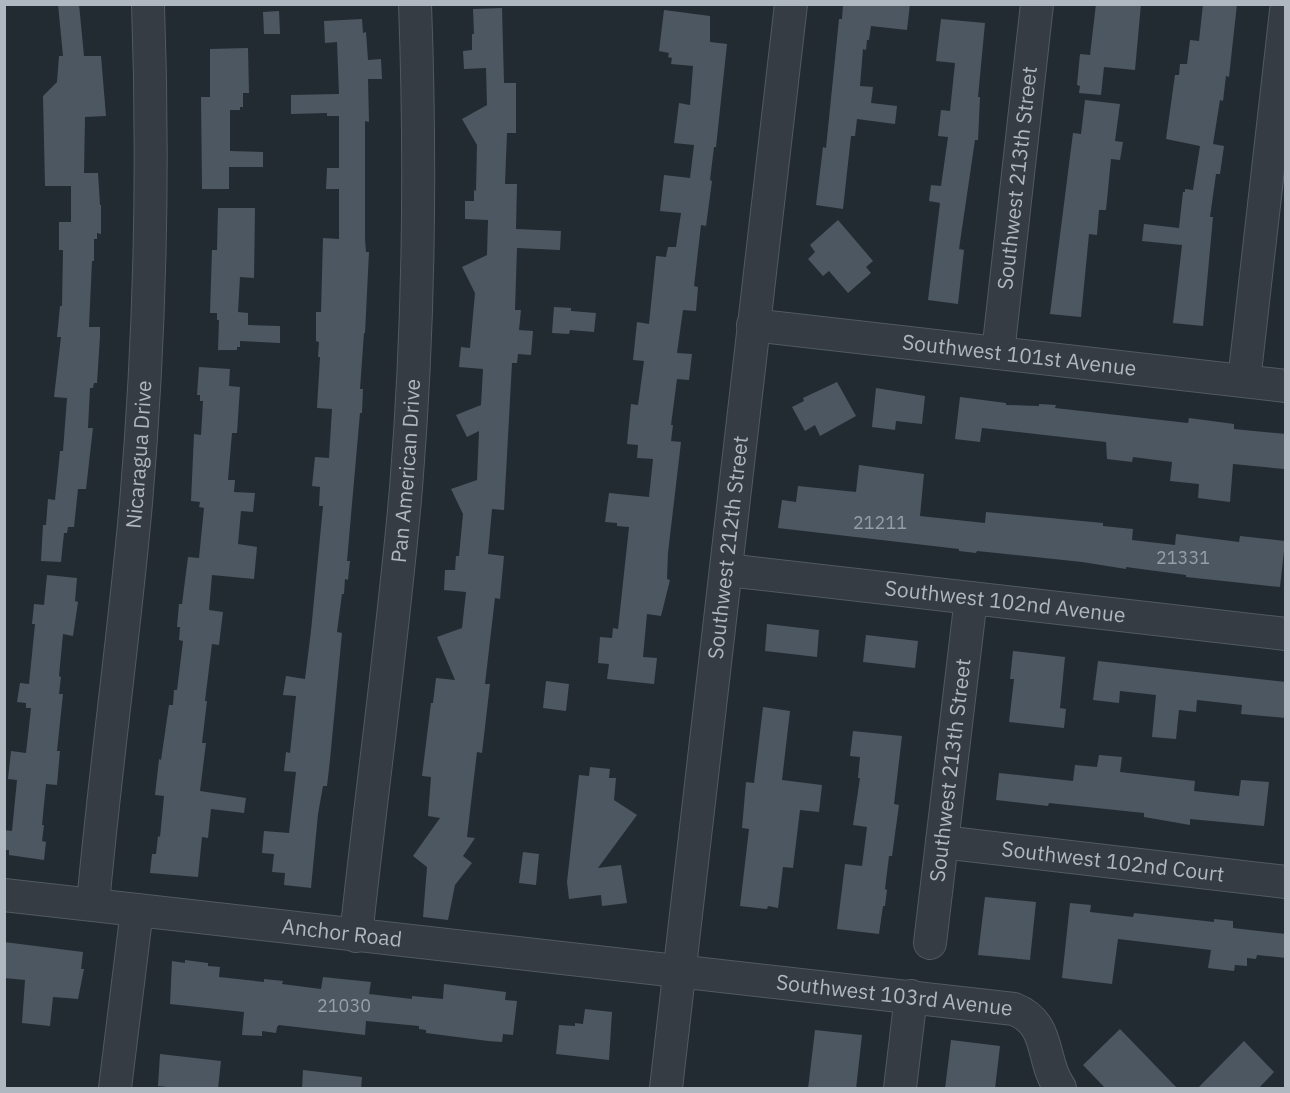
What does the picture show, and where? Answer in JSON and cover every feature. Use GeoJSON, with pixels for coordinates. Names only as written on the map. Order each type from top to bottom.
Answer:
{"type":"FeatureCollection","features":[{"type":"Feature","properties":{"kind":"street","name":"Nicaragua Drive"},"geometry":{"type":"LineString","coordinates":[[93,904],[136,504],[146,358],[151,179],[148,4]]}},
{"type":"Feature","properties":{"kind":"street","name":"Pan American Drive"},"geometry":{"type":"LineString","coordinates":[[356,936],[393,622],[410,431],[418,230],[415,4]]}},
{"type":"Feature","properties":{"kind":"street","name":"Southwest 212th Street"},"geometry":{"type":"LineString","coordinates":[[666,1089],[791,4]]}},
{"type":"Feature","properties":{"kind":"street","name":"Southwest 213th Street"},"geometry":{"type":"LineString","coordinates":[[998,353],[1037,4]]}},
{"type":"Feature","properties":{"kind":"street"},"geometry":{"type":"LineString","coordinates":[[1244,381],[1286,12]]}},
{"type":"Feature","properties":{"kind":"street","name":"Southwest 101st Avenue"},"geometry":{"type":"LineString","coordinates":[[753,325],[1286,386]]}},
{"type":"Feature","properties":{"kind":"street","name":"Southwest 102nd Avenue"},"geometry":{"type":"LineString","coordinates":[[727,570],[1286,634]]}},
{"type":"Feature","properties":{"kind":"street","name":"Southwest 213th Street"},"geometry":{"type":"LineString","coordinates":[[930,943],[971,598]]}},
{"type":"Feature","properties":{"kind":"street","name":"Southwest 102nd Court"},"geometry":{"type":"LineString","coordinates":[[942,842],[1286,882]]}},
{"type":"Feature","properties":{"kind":"street","name":"Anchor Road"},"geometry":{"type":"LineString","coordinates":[[4,895],[679,971]]}},
{"type":"Feature","properties":{"kind":"street"},"geometry":{"type":"LineString","coordinates":[[115,1089],[136,910]]}},
{"type":"Feature","properties":{"kind":"street","name":"Southwest 103rd Avenue"},"geometry":{"type":"LineString","coordinates":[[679,971],[1014,1009],[1033,1019],[1039,1031],[1050,1069],[1060,1089]]}},
{"type":"Feature","properties":{"kind":"street"},"geometry":{"type":"LineString","coordinates":[[900,1089],[911,996]]}},
{"type":"Feature","properties":{"kind":"building"},"geometry":{"type":"Polygon","coordinates":[[[58,4],[79,4],[84,56],[101,56],[106,116],[85,117],[84,173],[98,173],[101,205],[101,234],[97,233],[97,239],[94,239],[89,327],[100,327],[100,336],[97,383],[90,388],[88,428],[93,428],[86,489],[78,489],[74,527],[68,527],[67,533],[64,533],[61,562],[41,561],[43,525],[46,525],[48,499],[55,500],[60,451],[63,451],[67,398],[54,397],[61,337],[57,337],[60,306],[62,306],[63,250],[59,250],[59,222],[71,222],[71,186],[45,186],[43,96],[57,82],[59,56],[63,56],[58,4]]]}},
{"type":"Feature","properties":{"kind":"building"},"geometry":{"type":"Polygon","coordinates":[[[843,4],[910,4],[907,30],[871,26],[866,50],[863,49],[860,86],[873,87],[871,103],[897,106],[895,124],[857,119],[855,136],[851,136],[843,209],[816,205],[823,147],[826,148],[839,19],[842,19],[843,4]]]}},
{"type":"Feature","properties":{"kind":"building"},"geometry":{"type":"Polygon","coordinates":[[[1096,4],[1141,4],[1135,70],[1104,67],[1101,95],[1079,93],[1080,86],[1077,85],[1080,54],[1090,55],[1096,4]]]}},
{"type":"Feature","properties":{"kind":"building"},"geometry":{"type":"Polygon","coordinates":[[[1203,4],[1237,4],[1229,77],[1226,76],[1223,101],[1220,100],[1213,144],[1224,146],[1220,174],[1216,174],[1210,217],[1213,217],[1203,326],[1173,323],[1182,245],[1142,241],[1144,224],[1179,228],[1183,192],[1185,189],[1193,190],[1200,146],[1166,139],[1175,75],[1179,75],[1180,64],[1187,64],[1190,40],[1199,41],[1203,4]]]}},
{"type":"Feature","properties":{"kind":"building"},"geometry":{"type":"Polygon","coordinates":[[[502,8],[504,83],[516,83],[516,133],[507,133],[505,184],[517,184],[516,229],[561,231],[560,250],[517,248],[515,310],[521,310],[519,330],[533,331],[531,355],[518,354],[517,363],[512,363],[504,510],[492,509],[488,554],[504,556],[500,599],[495,598],[485,684],[490,684],[482,753],[477,752],[467,837],[475,838],[463,856],[472,863],[455,885],[448,920],[423,917],[427,867],[413,856],[440,818],[428,816],[431,777],[422,776],[436,678],[455,680],[437,637],[462,628],[466,592],[444,590],[445,570],[455,570],[456,556],[459,556],[463,514],[451,489],[477,480],[479,431],[467,437],[456,415],[481,405],[483,369],[459,367],[461,347],[470,348],[475,293],[462,267],[487,255],[488,220],[465,219],[465,201],[474,201],[474,190],[476,191],[477,145],[462,119],[487,105],[486,68],[464,69],[463,51],[472,50],[473,9],[502,8]]]}},
{"type":"Feature","properties":{"kind":"building"},"geometry":{"type":"Polygon","coordinates":[[[664,10],[710,16],[710,42],[727,44],[706,226],[701,225],[694,286],[698,287],[696,311],[683,310],[677,353],[692,354],[689,380],[677,379],[671,425],[673,425],[671,441],[681,442],[668,553],[667,579],[670,580],[661,616],[647,614],[643,657],[657,658],[654,684],[607,679],[609,664],[598,663],[600,637],[612,638],[613,628],[618,629],[629,527],[605,522],[609,493],[649,497],[653,459],[637,458],[638,445],[627,444],[631,404],[638,405],[644,361],[633,360],[637,322],[649,324],[656,256],[666,257],[668,247],[676,247],[681,213],[660,211],[664,175],[690,178],[694,145],[674,143],[679,103],[690,105],[693,66],[671,64],[672,58],[668,57],[669,53],[659,51],[664,10]]]}},
{"type":"Feature","properties":{"kind":"building"},"geometry":{"type":"Polygon","coordinates":[[[279,11],[280,34],[264,34],[263,12],[279,11]]]}},
{"type":"Feature","properties":{"kind":"building"},"geometry":{"type":"Polygon","coordinates":[[[362,19],[363,33],[366,32],[368,60],[381,59],[382,79],[368,79],[369,122],[365,121],[365,239],[366,252],[369,252],[360,389],[363,389],[362,413],[360,413],[347,561],[350,561],[348,580],[345,579],[337,632],[342,633],[330,760],[327,786],[323,786],[318,814],[311,888],[284,885],[285,873],[272,872],[274,854],[262,853],[264,831],[289,833],[296,772],[284,771],[286,752],[290,753],[296,696],[283,695],[286,676],[305,679],[311,631],[323,506],[319,506],[320,487],[312,486],[315,457],[329,458],[332,409],[317,408],[320,357],[318,357],[319,342],[316,341],[316,312],[321,312],[323,238],[339,239],[339,189],[326,189],[327,168],[339,168],[339,116],[327,116],[327,113],[291,114],[291,95],[339,94],[337,42],[325,43],[324,21],[362,19]]]}},
{"type":"Feature","properties":{"kind":"building"},"geometry":{"type":"Polygon","coordinates":[[[941,19],[985,23],[978,97],[980,97],[978,140],[975,140],[959,249],[964,250],[958,304],[928,300],[940,203],[929,201],[931,185],[941,186],[948,137],[938,136],[941,110],[950,111],[955,63],[936,61],[941,19]]]}},
{"type":"Feature","properties":{"kind":"building"},"geometry":{"type":"Polygon","coordinates":[[[248,48],[249,93],[243,93],[243,107],[240,107],[240,110],[230,110],[230,151],[263,152],[263,167],[229,167],[229,189],[202,189],[201,97],[210,97],[210,49],[248,48]]]}},
{"type":"Feature","properties":{"kind":"building"},"geometry":{"type":"Polygon","coordinates":[[[1085,100],[1120,104],[1115,141],[1123,142],[1120,160],[1111,159],[1106,210],[1099,210],[1097,235],[1089,234],[1081,317],[1050,314],[1073,133],[1081,134],[1085,100]]]}},
{"type":"Feature","properties":{"kind":"building"},"geometry":{"type":"Polygon","coordinates":[[[218,208],[255,208],[254,278],[240,277],[238,312],[248,313],[248,325],[280,326],[280,343],[240,341],[240,347],[237,347],[237,350],[218,350],[219,320],[217,320],[217,313],[210,313],[212,250],[217,250],[218,208]]]}},
{"type":"Feature","properties":{"kind":"building"},"geometry":{"type":"Polygon","coordinates":[[[838,220],[873,261],[866,267],[871,273],[848,293],[829,271],[823,276],[808,259],[815,252],[810,245],[838,220]]]}},
{"type":"Feature","properties":{"kind":"building"},"geometry":{"type":"Polygon","coordinates":[[[554,307],[596,313],[594,332],[570,330],[569,334],[552,333],[554,307]]]}},
{"type":"Feature","properties":{"kind":"building"},"geometry":{"type":"Polygon","coordinates":[[[199,367],[230,369],[229,386],[240,387],[237,433],[232,433],[228,480],[235,480],[234,492],[255,493],[253,512],[241,511],[238,544],[257,547],[254,579],[212,575],[209,610],[223,612],[219,645],[212,644],[205,701],[207,701],[202,743],[206,743],[200,791],[246,798],[244,813],[211,809],[208,838],[202,837],[198,877],[150,873],[152,854],[156,854],[158,836],[160,837],[164,796],[155,795],[159,759],[161,760],[169,705],[173,705],[174,690],[177,690],[183,641],[179,640],[180,627],[177,627],[179,604],[182,604],[188,557],[199,558],[204,508],[199,507],[200,502],[191,501],[194,434],[201,435],[203,401],[200,401],[200,395],[197,395],[199,367]]]}},
{"type":"Feature","properties":{"kind":"building"},"geometry":{"type":"Polygon","coordinates":[[[837,382],[856,416],[820,436],[815,425],[805,431],[792,407],[804,401],[803,398],[837,382]]]}},
{"type":"Feature","properties":{"kind":"building"},"geometry":{"type":"Polygon","coordinates":[[[876,388],[925,396],[922,424],[896,421],[895,430],[872,427],[876,388]]]}},
{"type":"Feature","properties":{"kind":"building"},"geometry":{"type":"Polygon","coordinates":[[[960,397],[1006,403],[1006,405],[1056,405],[1055,408],[1188,423],[1189,418],[1234,424],[1234,429],[1286,434],[1284,469],[1233,464],[1230,502],[1198,498],[1199,484],[1170,481],[1172,462],[1133,457],[1132,462],[1107,459],[1106,442],[982,428],[980,442],[955,439],[960,397]]]}},
{"type":"Feature","properties":{"kind":"building"},"geometry":{"type":"Polygon","coordinates":[[[859,465],[924,474],[920,516],[985,523],[986,512],[1103,523],[1103,526],[1133,529],[1132,540],[1175,545],[1176,534],[1239,542],[1240,536],[1285,541],[1280,587],[1186,577],[1186,575],[1126,567],[1126,569],[977,551],[976,553],[959,551],[959,549],[778,528],[782,500],[796,502],[798,486],[856,492],[859,465]]]}},
{"type":"Feature","properties":{"kind":"building"},"geometry":{"type":"Polygon","coordinates":[[[47,575],[77,578],[75,601],[78,602],[73,636],[63,634],[59,694],[63,694],[57,751],[60,751],[57,785],[46,784],[42,825],[44,825],[42,841],[46,842],[44,860],[9,855],[9,850],[4,850],[4,830],[12,831],[17,780],[8,779],[11,751],[26,753],[31,708],[26,708],[26,703],[17,702],[20,683],[29,684],[35,624],[32,624],[34,604],[44,605],[47,575]]]}},
{"type":"Feature","properties":{"kind":"building"},"geometry":{"type":"Polygon","coordinates":[[[767,624],[819,630],[817,657],[765,651],[767,624]]]}},
{"type":"Feature","properties":{"kind":"building"},"geometry":{"type":"Polygon","coordinates":[[[866,635],[918,641],[915,668],[863,662],[866,635]]]}},
{"type":"Feature","properties":{"kind":"building"},"geometry":{"type":"Polygon","coordinates":[[[1013,651],[1065,657],[1060,708],[1066,709],[1064,728],[1009,722],[1014,679],[1010,679],[1013,651]]]}},
{"type":"Feature","properties":{"kind":"building"},"geometry":{"type":"Polygon","coordinates":[[[1098,661],[1286,682],[1286,718],[1241,714],[1242,705],[1197,700],[1196,712],[1179,710],[1176,739],[1152,737],[1156,695],[1120,691],[1119,703],[1093,700],[1098,661]]]}},
{"type":"Feature","properties":{"kind":"building"},"geometry":{"type":"Polygon","coordinates":[[[546,681],[569,684],[566,711],[543,708],[546,681]]]}},
{"type":"Feature","properties":{"kind":"building"},"geometry":{"type":"Polygon","coordinates":[[[763,707],[790,711],[782,780],[822,785],[819,812],[800,810],[793,868],[783,867],[778,908],[768,906],[767,909],[740,906],[749,829],[742,828],[746,782],[754,783],[763,707]]]}},
{"type":"Feature","properties":{"kind":"building"},"geometry":{"type":"Polygon","coordinates":[[[853,731],[902,736],[894,804],[899,805],[892,856],[889,856],[885,906],[883,906],[879,934],[837,929],[845,864],[862,866],[867,827],[853,825],[860,778],[858,778],[860,757],[850,756],[853,731]]]}},
{"type":"Feature","properties":{"kind":"building"},"geometry":{"type":"Polygon","coordinates":[[[1099,755],[1122,757],[1120,772],[1195,781],[1194,791],[1239,796],[1241,780],[1269,782],[1264,826],[1190,819],[1190,825],[1144,817],[1144,813],[996,800],[999,773],[1073,781],[1075,765],[1097,767],[1099,755]]]}},
{"type":"Feature","properties":{"kind":"building"},"geometry":{"type":"Polygon","coordinates":[[[590,767],[610,769],[609,778],[616,778],[614,800],[637,815],[598,868],[621,865],[627,903],[602,906],[601,895],[569,899],[567,882],[579,775],[589,776],[590,767]]]}},
{"type":"Feature","properties":{"kind":"building"},"geometry":{"type":"Polygon","coordinates":[[[523,852],[539,854],[536,885],[519,883],[523,852]]]}},
{"type":"Feature","properties":{"kind":"building"},"geometry":{"type":"Polygon","coordinates":[[[985,897],[1036,902],[1030,960],[978,955],[985,897]]]}},
{"type":"Feature","properties":{"kind":"building"},"geometry":{"type":"Polygon","coordinates":[[[1070,903],[1091,905],[1090,912],[1133,917],[1134,913],[1214,922],[1214,919],[1233,921],[1233,928],[1286,934],[1286,958],[1257,955],[1256,959],[1247,958],[1247,966],[1235,965],[1234,971],[1208,968],[1211,950],[1118,939],[1112,984],[1062,978],[1070,903]]]}},
{"type":"Feature","properties":{"kind":"building"},"geometry":{"type":"Polygon","coordinates":[[[4,942],[83,952],[81,969],[84,969],[78,999],[53,997],[50,1026],[22,1023],[25,980],[4,978],[4,942]]]}},
{"type":"Feature","properties":{"kind":"building"},"geometry":{"type":"Polygon","coordinates":[[[185,960],[220,967],[219,977],[264,982],[264,979],[283,981],[282,984],[321,989],[323,977],[371,982],[369,994],[412,999],[412,996],[443,999],[444,984],[506,992],[505,1000],[517,1001],[513,1035],[503,1034],[502,1042],[488,1041],[426,1033],[426,1030],[419,1029],[419,1026],[366,1021],[365,1035],[279,1025],[276,1033],[262,1031],[262,1036],[242,1035],[244,1012],[170,1004],[172,961],[185,963],[185,960]]]}},
{"type":"Feature","properties":{"kind":"building"},"geometry":{"type":"Polygon","coordinates":[[[585,1009],[612,1012],[609,1060],[556,1054],[559,1025],[583,1024],[585,1009]]]}},
{"type":"Feature","properties":{"kind":"building"},"geometry":{"type":"Polygon","coordinates":[[[1120,1029],[1178,1089],[1106,1089],[1083,1065],[1120,1029]]]}},
{"type":"Feature","properties":{"kind":"building"},"geometry":{"type":"Polygon","coordinates":[[[815,1030],[862,1035],[856,1089],[808,1089],[815,1030]]]}},
{"type":"Feature","properties":{"kind":"building"},"geometry":{"type":"Polygon","coordinates":[[[951,1040],[1000,1046],[995,1089],[945,1089],[951,1040]]]}},
{"type":"Feature","properties":{"kind":"building"},"geometry":{"type":"Polygon","coordinates":[[[1244,1041],[1274,1072],[1258,1089],[1197,1089],[1244,1041]]]}},
{"type":"Feature","properties":{"kind":"building"},"geometry":{"type":"Polygon","coordinates":[[[160,1054],[221,1061],[218,1089],[167,1089],[167,1087],[158,1086],[160,1054]]]}},
{"type":"Feature","properties":{"kind":"building"},"geometry":{"type":"Polygon","coordinates":[[[303,1070],[362,1077],[361,1089],[302,1089],[303,1070]]]}}]}
